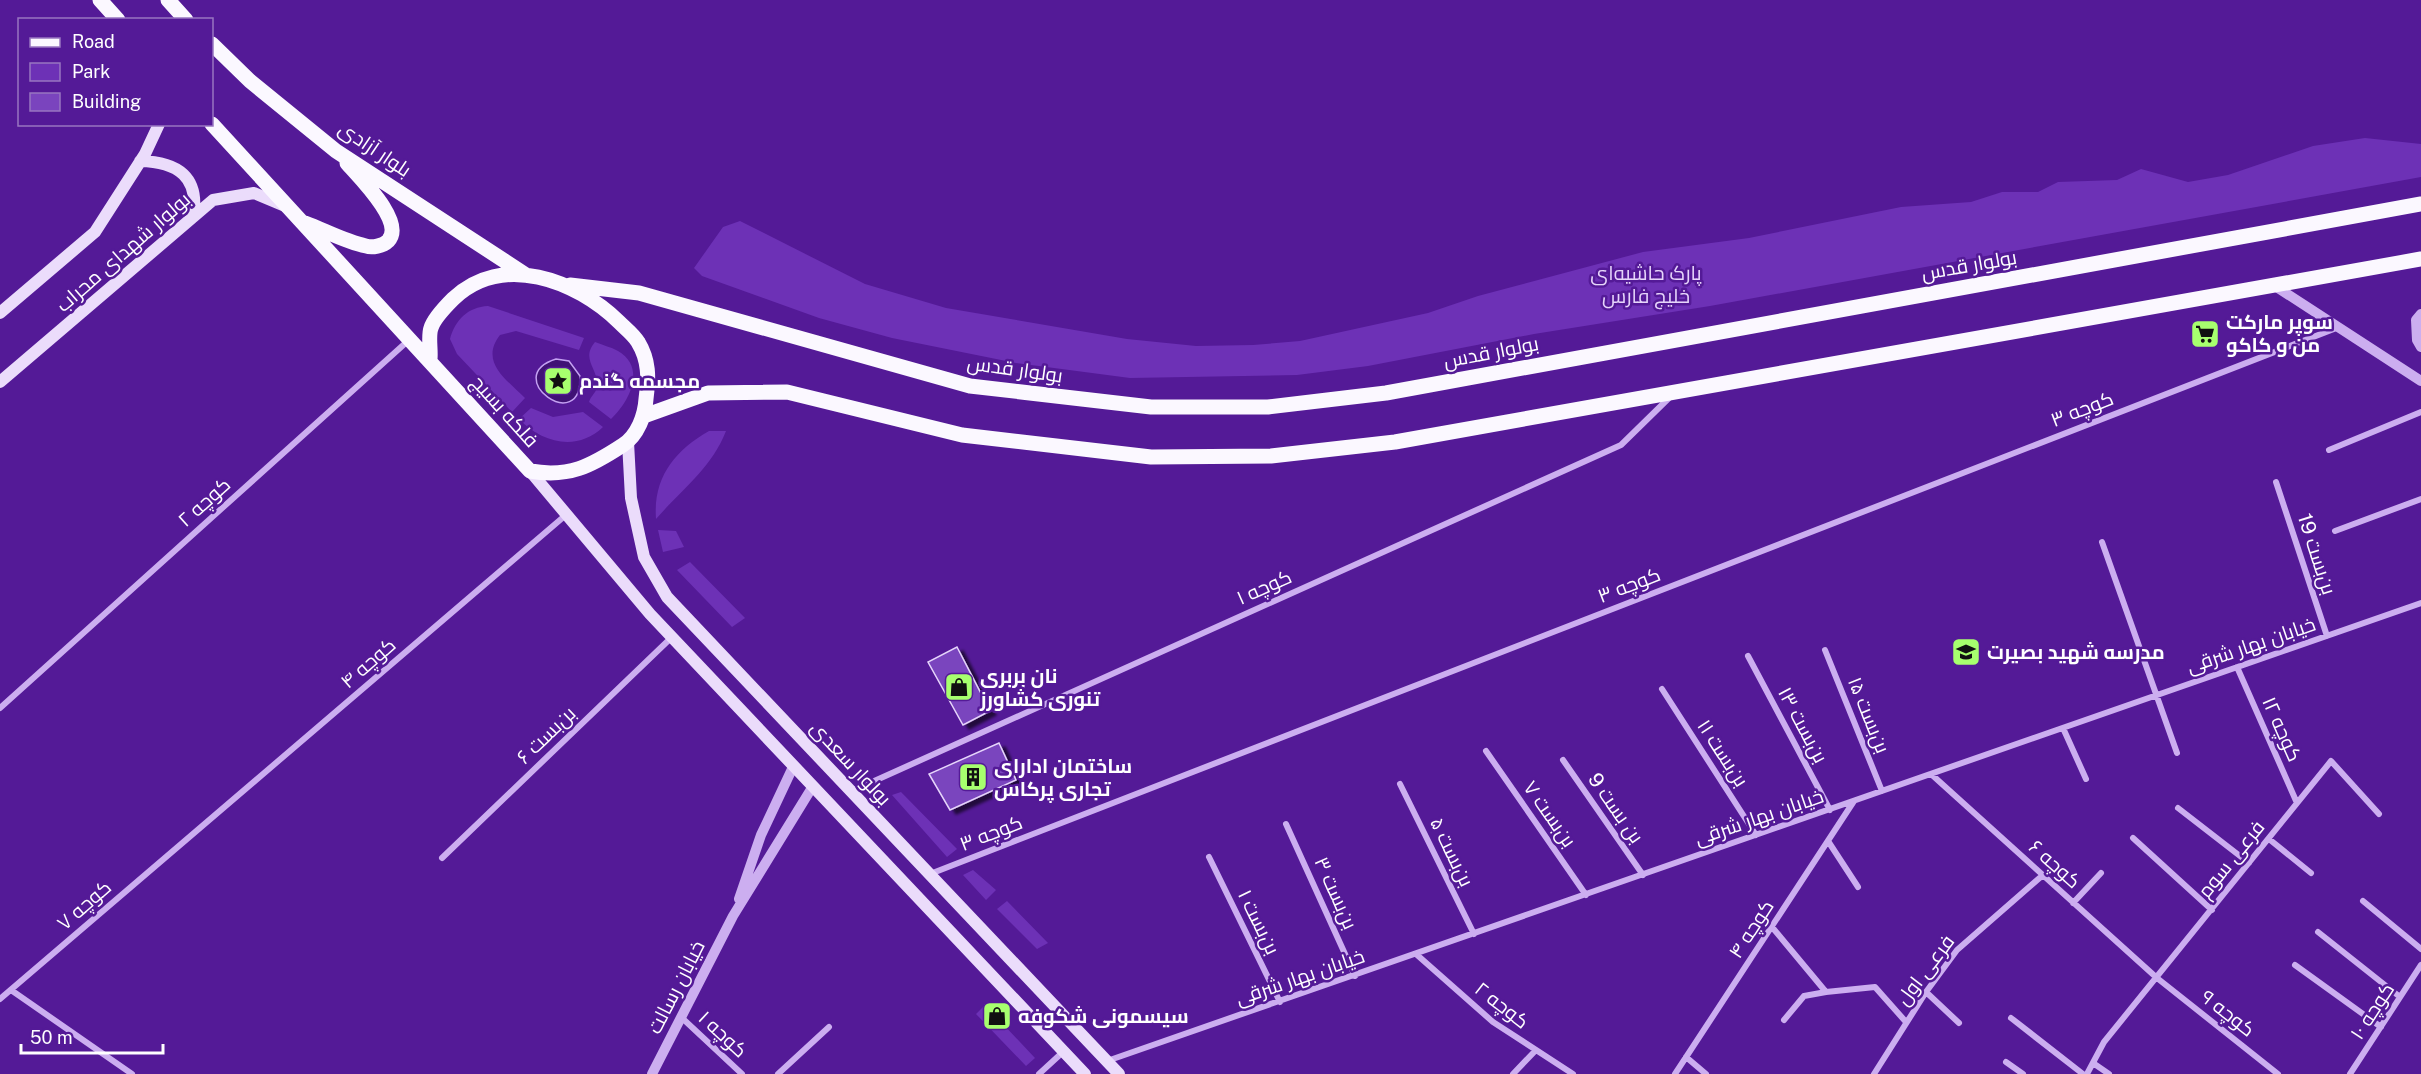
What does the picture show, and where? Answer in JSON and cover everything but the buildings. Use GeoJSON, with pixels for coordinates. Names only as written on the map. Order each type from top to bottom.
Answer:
{"type":"FeatureCollection","features":[{"type":"Feature","properties":{"kind":"main road"},"geometry":{"type":"LineString","coordinates":[[100,0],[116,18]]}},
{"type":"Feature","properties":{"kind":"main road"},"geometry":{"type":"LineString","coordinates":[[168,0],[184,18]]}},
{"type":"Feature","properties":{"kind":"main road","name":"بلوار آزادی"},"geometry":{"type":"LineString","coordinates":[[213,45],[250,81],[336,151],[473,237],[526,275]]}},
{"type":"Feature","properties":{"kind":"main road"},"geometry":{"type":"LineString","coordinates":[[213,125],[430,359]]}},
{"type":"Feature","properties":{"kind":"main road","name":"بولوار شهدای محراب"},"geometry":{"type":"LineString","coordinates":[[0,313],[95,232],[140,161],[158,126]]}},
{"type":"Feature","properties":{"kind":"main road"},"geometry":{"type":"LineString","coordinates":[[299,220],[367,247],[381,245],[388,240],[392,232],[391,219],[379,200],[336,151]]}},
{"type":"Feature","properties":{"kind":"main road"},"geometry":{"type":"LineString","coordinates":[[140,161],[164,162],[193,184],[196,199],[193,217]]}},
{"type":"Feature","properties":{"kind":"main road","name":"بولوار شهدای محراب"},"geometry":{"type":"LineString","coordinates":[[0,382],[213,200],[254,193],[286,206]]}},
{"type":"Feature","properties":{"kind":"main road","name":"بولوار قدس"},"geometry":{"type":"LineString","coordinates":[[570,285],[639,293],[970,386],[1151,408],[1268,407],[1386,393],[2421,204]]}},
{"type":"Feature","properties":{"kind":"main road"},"geometry":{"type":"LineString","coordinates":[[644,416],[708,393],[787,392],[962,435],[1151,457],[1271,456],[1395,442],[2421,259]]}},
{"type":"Feature","properties":{"kind":"main road","name":"فلکه بسیج"},"geometry":{"type":"LineString","coordinates":[[526,275],[570,285],[603,307],[638,341],[649,373],[644,416],[628,442],[591,466],[551,475],[530,471],[430,359],[431,327],[447,305],[467,286],[498,276],[526,275]]}},
{"type":"Feature","properties":{"kind":"main road","name":"بولوار سعدی"},"geometry":{"type":"LineString","coordinates":[[628,442],[631,498],[644,558],[667,597],[1119,1074]]}},
{"type":"Feature","properties":{"kind":"main road"},"geometry":{"type":"LineString","coordinates":[[530,471],[672,637],[1085,1074]]}},
{"type":"Feature","properties":{"kind":"street"},"geometry":{"type":"LineString","coordinates":[[2274,286],[2421,381]]}},
{"type":"Feature","properties":{"kind":"street"},"geometry":{"type":"LineString","coordinates":[[2421,314],[2416,320],[2417,340],[2421,346]]}},
{"type":"Feature","properties":{"kind":"street","name":"کوچه ۳"},"geometry":{"type":"LineString","coordinates":[[930,874],[2339,327]]}},
{"type":"Feature","properties":{"kind":"street","name":"کوچه ۲"},"geometry":{"type":"LineString","coordinates":[[0,708],[411,339]]}},
{"type":"Feature","properties":{"kind":"street","name":"کوچه ۱"},"geometry":{"type":"LineString","coordinates":[[851,791],[1621,445],[1676,392]]}},
{"type":"Feature","properties":{"kind":"street"},"geometry":{"type":"LineString","coordinates":[[2329,450],[2421,412]]}},
{"type":"Feature","properties":{"kind":"street","name":"بن‌بست 19"},"geometry":{"type":"LineString","coordinates":[[2276,482],[2327,636]]}},
{"type":"Feature","properties":{"kind":"street"},"geometry":{"type":"LineString","coordinates":[[2335,531],[2421,499]]}},
{"type":"Feature","properties":{"kind":"street","name":"کوچه ۴"},"geometry":{"type":"LineString","coordinates":[[190,836],[567,514]]}},
{"type":"Feature","properties":{"kind":"street"},"geometry":{"type":"LineString","coordinates":[[2102,542],[2177,753]]}},
{"type":"Feature","properties":{"kind":"street","name":"خیابان بهار شرقی"},"geometry":{"type":"LineString","coordinates":[[1106,1061],[2421,603]]}},
{"type":"Feature","properties":{"kind":"street","name":"بن‌بست ۶"},"geometry":{"type":"LineString","coordinates":[[442,858],[672,637]]}},
{"type":"Feature","properties":{"kind":"street","name":"بن‌بست ۱۵"},"geometry":{"type":"LineString","coordinates":[[1825,650],[1882,792]]}},
{"type":"Feature","properties":{"kind":"street","name":"بن‌بست ۱۳"},"geometry":{"type":"LineString","coordinates":[[1748,656],[1830,810]]}},
{"type":"Feature","properties":{"kind":"street","name":"کوچه ۱۲"},"geometry":{"type":"LineString","coordinates":[[2237,668],[2297,803]]}},
{"type":"Feature","properties":{"kind":"street","name":"بن‌بست ۱۱"},"geometry":{"type":"LineString","coordinates":[[1662,689],[1756,835]]}},
{"type":"Feature","properties":{"kind":"street"},"geometry":{"type":"LineString","coordinates":[[2063,728],[2086,779]]}},
{"type":"Feature","properties":{"kind":"street","name":"بن‌بست ۷"},"geometry":{"type":"LineString","coordinates":[[1486,751],[1587,895]]}},
{"type":"Feature","properties":{"kind":"street","name":"بن بست 9"},"geometry":{"type":"LineString","coordinates":[[1563,760],[1642,875]]}},
{"type":"Feature","properties":{"kind":"street","name":"فرعی سوم"},"geometry":{"type":"LineString","coordinates":[[2085,1074],[2104,1042],[2331,760],[2379,814]]}},
{"type":"Feature","properties":{"kind":"street"},"geometry":{"type":"LineString","coordinates":[[733,916],[761,835],[793,767]]}},
{"type":"Feature","properties":{"kind":"street","name":"کوچه ۶"},"geometry":{"type":"LineString","coordinates":[[1931,774],[2157,978]]}},
{"type":"Feature","properties":{"kind":"street","name":"بن‌بست ۵"},"geometry":{"type":"LineString","coordinates":[[1400,784],[1474,934]]}},
{"type":"Feature","properties":{"kind":"street"},"geometry":{"type":"LineString","coordinates":[[733,916],[813,786]]}},
{"type":"Feature","properties":{"kind":"street","name":"کوچه ۴"},"geometry":{"type":"LineString","coordinates":[[1675,1074],[1854,801]]}},
{"type":"Feature","properties":{"kind":"street"},"geometry":{"type":"LineString","coordinates":[[2178,808],[2250,863]]}},
{"type":"Feature","properties":{"kind":"street","name":"بن‌بست ۳"},"geometry":{"type":"LineString","coordinates":[[1286,824],[1355,976]]}},
{"type":"Feature","properties":{"kind":"street","name":"کوچه ۷"},"geometry":{"type":"LineString","coordinates":[[0,999],[190,836]]}},
{"type":"Feature","properties":{"kind":"street"},"geometry":{"type":"LineString","coordinates":[[2133,838],[2212,910]]}},
{"type":"Feature","properties":{"kind":"street"},"geometry":{"type":"LineString","coordinates":[[2268,839],[2311,873]]}},
{"type":"Feature","properties":{"kind":"street"},"geometry":{"type":"LineString","coordinates":[[1828,841],[1858,887]]}},
{"type":"Feature","properties":{"kind":"street","name":"بن‌بست ۱"},"geometry":{"type":"LineString","coordinates":[[1209,856],[1280,1002]]}},
{"type":"Feature","properties":{"kind":"street"},"geometry":{"type":"LineString","coordinates":[[2073,903],[2101,873]]}},
{"type":"Feature","properties":{"kind":"street","name":"فرعی اول"},"geometry":{"type":"LineString","coordinates":[[1875,1073],[1926,992],[1957,950],[2043,875]]}},
{"type":"Feature","properties":{"kind":"street"},"geometry":{"type":"LineString","coordinates":[[2363,901],[2421,949]]}},
{"type":"Feature","properties":{"kind":"street","name":"خیابان رسالت"},"geometry":{"type":"LineString","coordinates":[[652,1074],[733,916]]}},
{"type":"Feature","properties":{"kind":"street"},"geometry":{"type":"LineString","coordinates":[[1772,927],[1826,992]]}},
{"type":"Feature","properties":{"kind":"street"},"geometry":{"type":"LineString","coordinates":[[2318,932],[2400,997]]}},
{"type":"Feature","properties":{"kind":"street","name":"کوچه ۲"},"geometry":{"type":"LineString","coordinates":[[1416,954],[1493,1022],[1573,1074]]}},
{"type":"Feature","properties":{"kind":"street"},"geometry":{"type":"LineString","coordinates":[[2295,965],[2381,1027]]}},
{"type":"Feature","properties":{"kind":"street","name":"کوچه ۱۰"},"geometry":{"type":"LineString","coordinates":[[2350,1074],[2420,969]]}},
{"type":"Feature","properties":{"kind":"street","name":"کوچه ۹"},"geometry":{"type":"LineString","coordinates":[[2157,978],[2278,1074]]}},
{"type":"Feature","properties":{"kind":"street"},"geometry":{"type":"LineString","coordinates":[[1784,1020],[1804,996],[1875,987],[1906,1022]]}},
{"type":"Feature","properties":{"kind":"street"},"geometry":{"type":"LineString","coordinates":[[11,990],[132,1074]]}},
{"type":"Feature","properties":{"kind":"street"},"geometry":{"type":"LineString","coordinates":[[1926,992],[1959,1023]]}},
{"type":"Feature","properties":{"kind":"street","name":"کوچه ۱"},"geometry":{"type":"LineString","coordinates":[[681,1017],[742,1074]]}},
{"type":"Feature","properties":{"kind":"street"},"geometry":{"type":"LineString","coordinates":[[2011,1018],[2085,1074]]}},
{"type":"Feature","properties":{"kind":"street"},"geometry":{"type":"LineString","coordinates":[[778,1074],[830,1027]]}},
{"type":"Feature","properties":{"kind":"street"},"geometry":{"type":"LineString","coordinates":[[1514,1074],[1536,1050]]}},
{"type":"Feature","properties":{"kind":"street"},"geometry":{"type":"LineString","coordinates":[[1039,1074],[1064,1051]]}},
{"type":"Feature","properties":{"kind":"street"},"geometry":{"type":"LineString","coordinates":[[1686,1057],[1706,1074]]}},
{"type":"Feature","properties":{"kind":"street"},"geometry":{"type":"LineString","coordinates":[[2006,1062],[2023,1074]]}},
{"type":"Feature","properties":{"kind":"street"},"geometry":{"type":"LineString","coordinates":[[2093,1063],[2109,1074]]}},
{"type":"Feature","properties":{"kind":"green space","name":"پارک حاشیه‌ای خلیج فارس"},"geometry":{"type":"Polygon","coordinates":[[[2365,138],[2421,144],[2421,177],[1710,306],[1534,334],[1368,366],[1297,375],[1130,378],[1016,363],[892,338],[819,318],[702,276],[694,268],[723,227],[740,221],[865,284],[946,308],[1127,339],[1196,346],[1253,345],[1300,341],[1428,313],[1478,296],[1643,252],[1749,238],[1901,207],[1971,202],[2002,192],[2038,192],[2058,182],[2117,180],[2141,169],[2188,182],[2228,175],[2313,146],[2365,138]]]}},
{"type":"Feature","properties":{"kind":"green space"},"geometry":{"type":"Polygon","coordinates":[[[488,306],[584,338],[579,350],[516,331],[500,335],[494,345],[494,362],[504,377],[525,398],[512,412],[457,354],[450,339],[455,326],[463,316],[474,309],[488,306]]]}},
{"type":"Feature","properties":{"kind":"green space"},"geometry":{"type":"Polygon","coordinates":[[[595,342],[618,351],[627,358],[632,366],[633,376],[629,394],[611,419],[589,402],[597,387],[589,358],[595,342]]]}},
{"type":"Feature","properties":{"kind":"green space"},"geometry":{"type":"Polygon","coordinates":[[[531,408],[553,417],[583,412],[603,427],[582,440],[571,442],[549,439],[538,434],[519,419],[531,408]]]}},
{"type":"Feature","properties":{"kind":"green space"},"geometry":{"type":"Polygon","coordinates":[[[709,431],[726,431],[704,468],[656,519],[658,491],[668,467],[686,447],[709,431]]]}},
{"type":"Feature","properties":{"kind":"green space"},"geometry":{"type":"Polygon","coordinates":[[[658,530],[676,531],[684,547],[663,552],[658,530]]]}},
{"type":"Feature","properties":{"kind":"green space"},"geometry":{"type":"Polygon","coordinates":[[[690,562],[745,618],[732,627],[677,570],[690,562]]]}},
{"type":"Feature","properties":{"kind":"green space"},"geometry":{"type":"Polygon","coordinates":[[[901,792],[957,849],[947,857],[892,795],[901,792]]]}},
{"type":"Feature","properties":{"kind":"green space"},"geometry":{"type":"Polygon","coordinates":[[[973,870],[996,890],[986,900],[963,875],[973,870]]]}},
{"type":"Feature","properties":{"kind":"green space"},"geometry":{"type":"Polygon","coordinates":[[[1007,901],[1048,943],[1037,949],[997,909],[1007,901]]]}},
{"type":"Feature","properties":{"kind":"green space"},"geometry":{"type":"Polygon","coordinates":[[[985,1005],[1035,1058],[1026,1066],[976,1014],[985,1005]]]}},
{"type":"Feature","properties":{"kind":"shaded area"},"geometry":{"type":"Polygon","coordinates":[[[556,359],[569,361],[580,376],[577,394],[570,402],[559,402],[548,397],[539,388],[536,378],[541,367],[556,359]],[[561,369],[554,370],[547,379],[551,390],[559,393],[566,391],[571,382],[567,373],[561,369]]]}},
{"type":"Feature","properties":{"kind":"place","name":"سوپر مارکت من و کاکو"},"geometry":{"type":"Point","coordinates":[2205,334]}},
{"type":"Feature","properties":{"kind":"place","name":"مجسمه گندم"},"geometry":{"type":"Point","coordinates":[558,381]}},
{"type":"Feature","properties":{"kind":"place","name":"مدرسه شهید بصیرت"},"geometry":{"type":"Point","coordinates":[1966,652]}},
{"type":"Feature","properties":{"kind":"place","name":"نان بربری تنوری کشاورز"},"geometry":{"type":"Point","coordinates":[959,687]}},
{"type":"Feature","properties":{"kind":"place","name":"ساختمان ادارای تجاری پرکاس"},"geometry":{"type":"Point","coordinates":[973,777]}},
{"type":"Feature","properties":{"kind":"place","name":"سیسمونی شکوفه"},"geometry":{"type":"Point","coordinates":[997,1016]}}]}
